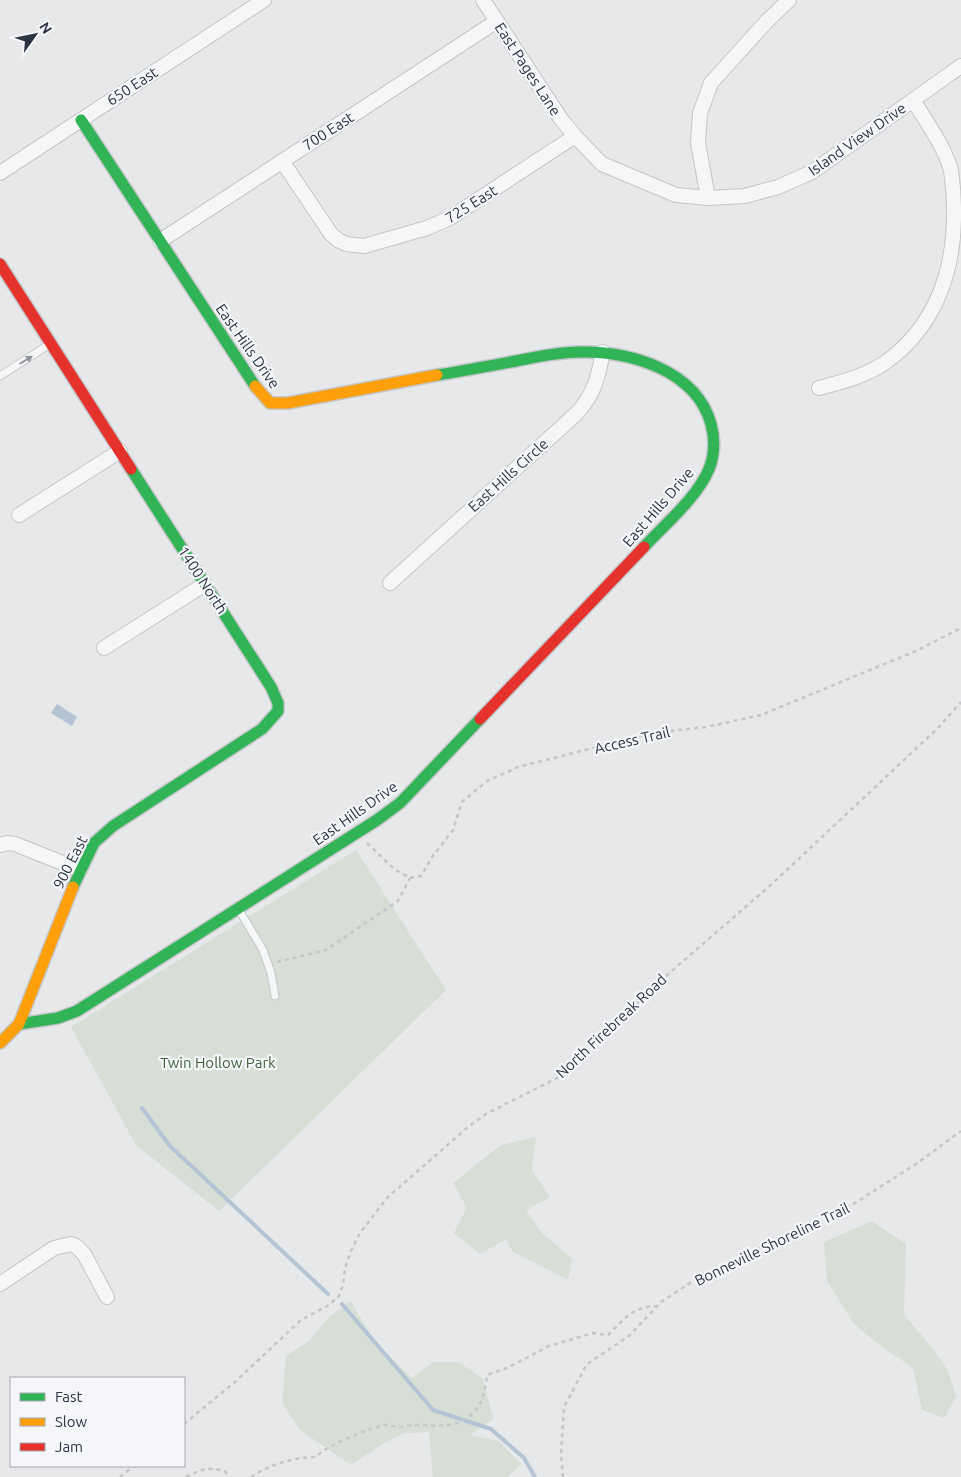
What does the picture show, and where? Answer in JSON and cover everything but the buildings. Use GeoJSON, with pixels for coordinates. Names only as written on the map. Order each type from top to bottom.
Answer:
{"type":"FeatureCollection","features":[{"type":"Feature","properties":{"kind":"street","name":"650 East"},"geometry":{"type":"LineString","coordinates":[[0,173],[264,0]]}},
{"type":"Feature","properties":{"kind":"street","name":"East Pages Lane"},"geometry":{"type":"LineString","coordinates":[[483,0],[561,119],[575,136]]}},
{"type":"Feature","properties":{"kind":"street"},"geometry":{"type":"LineString","coordinates":[[708,198],[698,144],[700,113],[711,84],[767,21],[789,0]]}},
{"type":"Feature","properties":{"kind":"street","name":"700 East"},"geometry":{"type":"LineString","coordinates":[[160,241],[497,21]]}},
{"type":"Feature","properties":{"kind":"street","name":"Island View Drive"},"geometry":{"type":"LineString","coordinates":[[575,136],[602,164],[676,195],[708,198],[745,196],[778,187],[812,172],[961,66]]}},
{"type":"Feature","properties":{"kind":"street"},"geometry":{"type":"LineString","coordinates":[[819,388],[858,377],[885,362],[908,342],[927,321],[942,298],[959,259],[957,198],[951,170],[938,140],[913,100]]}},
{"type":"Feature","properties":{"kind":"street","name":"East Hills Drive"},"geometry":{"type":"LineString","coordinates":[[19,1024],[58,1018],[77,1010],[388,812],[410,793],[691,497],[706,475],[712,461],[714,440],[711,420],[701,399],[687,385],[667,372],[640,360],[603,352],[558,353],[288,403],[270,403],[255,386],[81,120]]}},
{"type":"Feature","properties":{"kind":"street","name":"725 East"},"geometry":{"type":"LineString","coordinates":[[282,161],[331,234],[338,240],[355,246],[364,246],[427,228],[450,218],[575,136]]}},
{"type":"Feature","properties":{"kind":"street","name":"1400 North"},"geometry":{"type":"LineString","coordinates":[[0,264],[271,687],[278,702],[278,711]]}},
{"type":"Feature","properties":{"kind":"street","name":"East Hills Circle"},"geometry":{"type":"LineString","coordinates":[[390,583],[577,413],[596,385],[603,352]]}},
{"type":"Feature","properties":{"kind":"street"},"geometry":{"type":"LineString","coordinates":[[19,515],[120,451]]}},
{"type":"Feature","properties":{"kind":"street"},"geometry":{"type":"LineString","coordinates":[[104,648],[205,584]]}},
{"type":"Feature","properties":{"kind":"street","name":"900 East"},"geometry":{"type":"LineString","coordinates":[[0,1043],[19,1024],[80,870],[94,843],[106,831],[262,729],[278,711]]}},
{"type":"Feature","properties":{"kind":"street"},"geometry":{"type":"LineString","coordinates":[[1,842],[15,844],[80,870]]}},
{"type":"Feature","properties":{"kind":"street"},"geometry":{"type":"LineString","coordinates":[[0,1284],[54,1248],[70,1244],[76,1246],[84,1254],[106,1297]]}},
{"type":"Feature","properties":{"kind":"lane"},"geometry":{"type":"LineString","coordinates":[[0,376],[51,344]]}},
{"type":"Feature","properties":{"kind":"lane"},"geometry":{"type":"LineString","coordinates":[[238,909],[268,964],[275,996]]}},
{"type":"Feature","properties":{"kind":"path","name":"Access Trail"},"geometry":{"type":"LineString","coordinates":[[410,878],[421,876],[432,857],[453,830],[462,802],[487,781],[518,767],[652,733],[706,727],[761,715],[916,651],[961,628]]}},
{"type":"Feature","properties":{"kind":"path","name":"North Firebreak Road"},"geometry":{"type":"LineString","coordinates":[[185,1423],[235,1382],[301,1320],[329,1305],[339,1296],[351,1251],[360,1233],[387,1198],[468,1127],[486,1114],[557,1078],[575,1064],[658,982],[780,876],[938,728],[961,702]]}},
{"type":"Feature","properties":{"kind":"path"},"geometry":{"type":"LineString","coordinates":[[268,964],[326,950],[398,902],[410,878],[394,869],[356,833]]}},
{"type":"Feature","properties":{"kind":"path","name":"Bonneville Shoreline Trail"},"geometry":{"type":"LineString","coordinates":[[562,1477],[561,1454],[564,1407],[587,1364],[629,1336],[661,1302],[704,1274],[852,1205],[916,1164],[961,1131]]}},
{"type":"Feature","properties":{"kind":"path"},"geometry":{"type":"LineString","coordinates":[[251,1477],[263,1469],[283,1461],[316,1457],[322,1451],[357,1433],[386,1425],[399,1428],[413,1425],[454,1424],[470,1416],[478,1408],[486,1389],[487,1375],[506,1368],[549,1346],[593,1333],[608,1335],[631,1312],[648,1306],[658,1306]]}},
{"type":"Feature","properties":{"kind":"path"},"geometry":{"type":"LineString","coordinates":[[120,1477],[133,1467]]}},
{"type":"Feature","properties":{"kind":"path"},"geometry":{"type":"LineString","coordinates":[[186,1477],[193,1473],[214,1468],[225,1471],[229,1477]]}},
{"type":"Feature","properties":{"kind":"green space","name":"Twin Hollow Park"},"geometry":{"type":"Polygon","coordinates":[[[356,850],[446,990],[219,1211],[136,1145],[71,1027],[356,850]]]}},
{"type":"Feature","properties":{"kind":"green space"},"geometry":{"type":"Polygon","coordinates":[[[536,1137],[532,1170],[550,1197],[526,1210],[540,1231],[572,1259],[568,1280],[513,1252],[506,1239],[480,1254],[454,1233],[467,1208],[453,1183],[501,1145],[536,1137]]]}},
{"type":"Feature","properties":{"kind":"green space"},"geometry":{"type":"Polygon","coordinates":[[[872,1221],[906,1244],[904,1315],[930,1345],[948,1371],[956,1396],[944,1418],[922,1410],[913,1368],[854,1324],[827,1281],[824,1242],[872,1221]]]}},
{"type":"Feature","properties":{"kind":"green space"},"geometry":{"type":"Polygon","coordinates":[[[351,1301],[373,1340],[412,1378],[433,1362],[458,1362],[483,1379],[493,1419],[470,1435],[499,1441],[521,1464],[508,1477],[433,1477],[429,1432],[405,1433],[386,1442],[351,1465],[300,1430],[282,1403],[286,1356],[309,1341],[330,1316],[351,1301]]]}},
{"type":"Feature","properties":{"kind":"water"},"geometry":{"type":"Polygon","coordinates":[[[57,704],[77,717],[72,726],[51,713],[57,704]]]}},
{"type":"Feature","properties":{"kind":"waterway"},"geometry":{"type":"LineString","coordinates":[[142,1108],[169,1145],[328,1294]]}},
{"type":"Feature","properties":{"kind":"waterway"},"geometry":{"type":"LineString","coordinates":[[342,1304],[433,1410],[491,1429],[524,1458],[535,1477]]}},
{"type":"Feature","properties":{"kind":"traffic: fast"},"geometry":{"type":"LineString","coordinates":[[81,120],[255,386]]}},
{"type":"Feature","properties":{"kind":"traffic: fast"},"geometry":{"type":"LineString","coordinates":[[437,375],[547,355],[579,352],[619,355],[639,360],[658,367],[676,377],[691,390],[703,405],[711,424],[714,441],[712,458],[704,480],[697,490],[644,547]]}},
{"type":"Feature","properties":{"kind":"traffic: fast"},"geometry":{"type":"LineString","coordinates":[[73,887],[94,843],[113,826],[262,729],[278,711],[278,703],[271,687],[131,469]]}},
{"type":"Feature","properties":{"kind":"traffic: fast"},"geometry":{"type":"LineString","coordinates":[[19,1024],[58,1018],[77,1011],[377,820],[400,803],[480,719]]}},
{"type":"Feature","properties":{"kind":"traffic: slow"},"geometry":{"type":"LineString","coordinates":[[255,386],[270,403],[288,403],[437,375]]}},
{"type":"Feature","properties":{"kind":"traffic: slow"},"geometry":{"type":"LineString","coordinates":[[0,1043],[19,1024],[73,887]]}},
{"type":"Feature","properties":{"kind":"traffic: jam"},"geometry":{"type":"LineString","coordinates":[[0,264],[131,469]]}},
{"type":"Feature","properties":{"kind":"traffic: jam"},"geometry":{"type":"LineString","coordinates":[[480,719],[644,547]]}}]}
